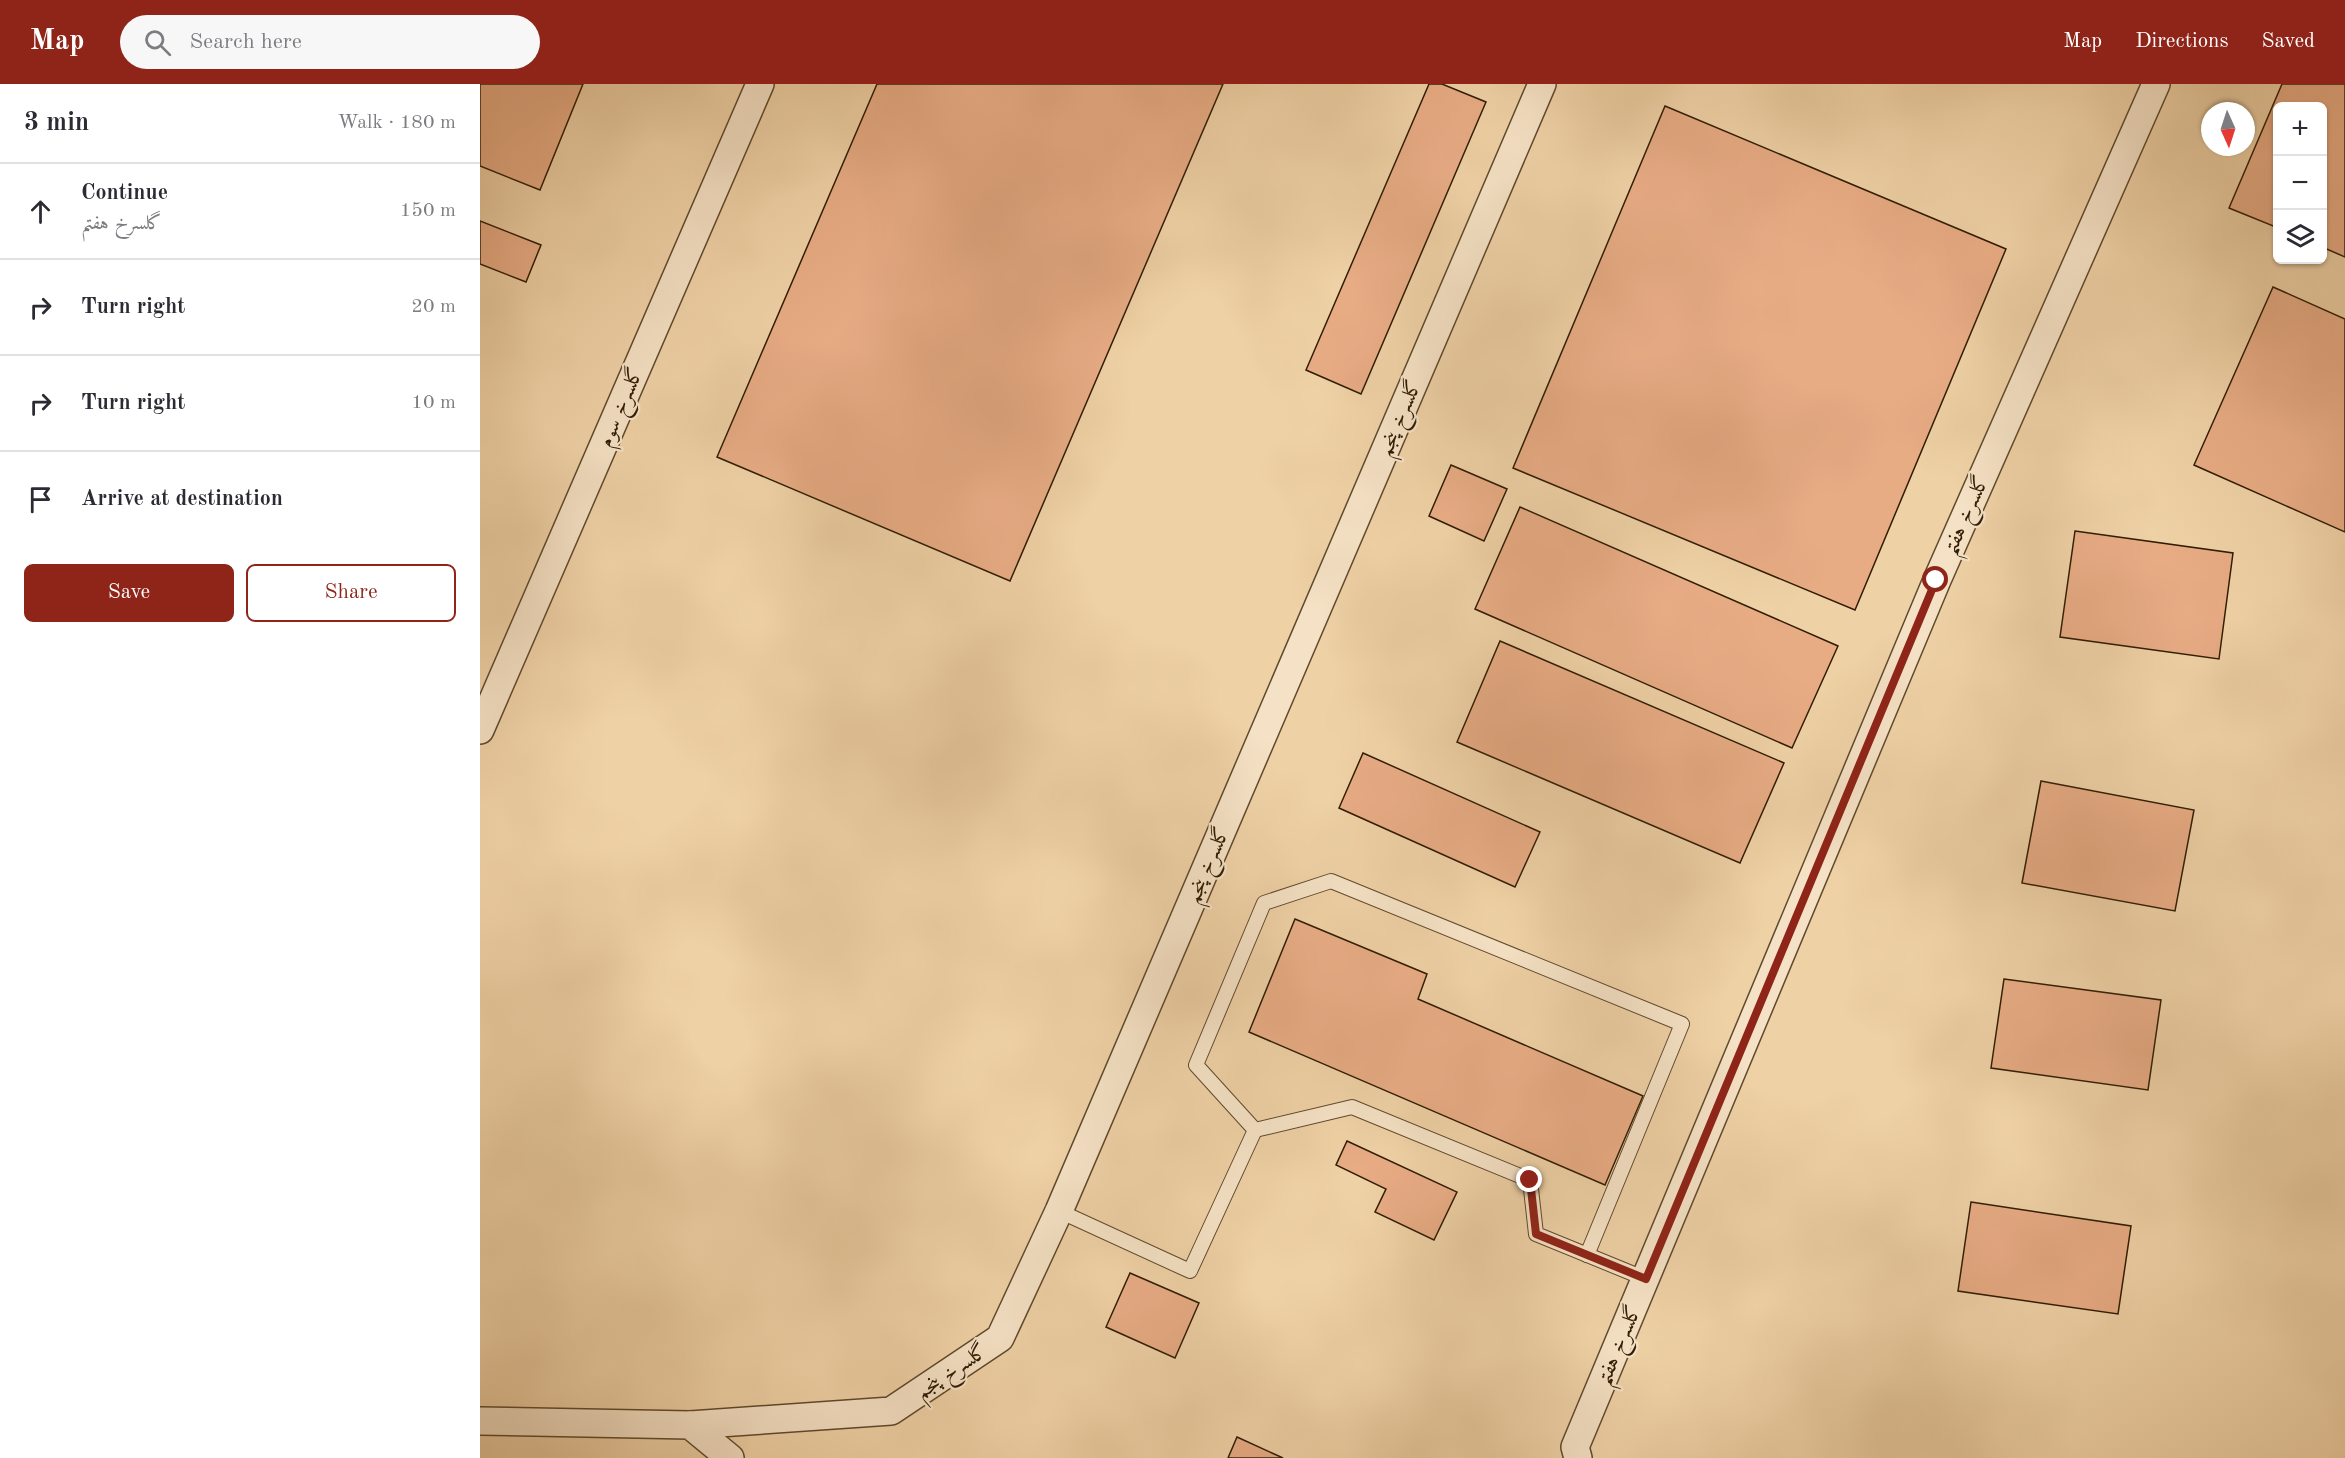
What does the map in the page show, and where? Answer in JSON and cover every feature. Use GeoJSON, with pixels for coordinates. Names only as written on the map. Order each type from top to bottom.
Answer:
{"type":"FeatureCollection","features":[{"type":"Feature","properties":{"kind":"street","name":"گلسرخ سوم"},"geometry":{"type":"LineString","coordinates":[[480,730],[760,84]]}},
{"type":"Feature","properties":{"kind":"street","name":"گلسرخ پنجم"},"geometry":{"type":"LineString","coordinates":[[480,1421],[690,1425],[891,1411],[1000,1338],[1059,1211],[1542,84]]}},
{"type":"Feature","properties":{"kind":"street","name":"گلسرخ هفتم"},"geometry":{"type":"LineString","coordinates":[[1577,1453],[1646,1279],[1936,580],[2156,84]]}},
{"type":"Feature","properties":{"kind":"street"},"geometry":{"type":"LineString","coordinates":[[690,1425],[730,1458]]}},
{"type":"Feature","properties":{"kind":"lane"},"geometry":{"type":"LineString","coordinates":[[1255,1130],[1196,1065],[1264,903],[1331,881],[1682,1024],[1587,1255]]}},
{"type":"Feature","properties":{"kind":"lane"},"geometry":{"type":"LineString","coordinates":[[1255,1130],[1352,1107],[1530,1180],[1536,1234],[1646,1279]]}},
{"type":"Feature","properties":{"kind":"lane"},"geometry":{"type":"LineString","coordinates":[[1059,1211],[1190,1271],[1255,1130]]}},
{"type":"Feature","properties":{"kind":"building"},"geometry":{"type":"Polygon","coordinates":[[[480,84],[583,84],[540,190],[480,166],[480,84]]]}},
{"type":"Feature","properties":{"kind":"building"},"geometry":{"type":"Polygon","coordinates":[[[877,84],[1223,84],[1010,581],[717,457],[877,84]]]}},
{"type":"Feature","properties":{"kind":"building"},"geometry":{"type":"Polygon","coordinates":[[[1429,84],[1442,84],[1486,102],[1361,394],[1306,370],[1429,84]]]}},
{"type":"Feature","properties":{"kind":"building"},"geometry":{"type":"Polygon","coordinates":[[[2282,84],[2345,84],[2345,257],[2327,249],[2327,102],[2274,102],[2282,84]]]}},
{"type":"Feature","properties":{"kind":"building"},"geometry":{"type":"Polygon","coordinates":[[[2273,105],[2273,226],[2229,208],[2251,156],[2255,156],[2255,147],[2273,105]]]}},
{"type":"Feature","properties":{"kind":"building"},"geometry":{"type":"Polygon","coordinates":[[[1665,106],[2006,249],[1855,610],[1513,468],[1665,106]]]}},
{"type":"Feature","properties":{"kind":"building"},"geometry":{"type":"Polygon","coordinates":[[[480,221],[541,245],[526,282],[480,264],[480,221]]]}},
{"type":"Feature","properties":{"kind":"building"},"geometry":{"type":"Polygon","coordinates":[[[2273,287],[2345,319],[2345,532],[2194,465],[2273,287]]]}},
{"type":"Feature","properties":{"kind":"building"},"geometry":{"type":"Polygon","coordinates":[[[1451,465],[1507,489],[1484,541],[1429,516],[1451,465]]]}},
{"type":"Feature","properties":{"kind":"building"},"geometry":{"type":"Polygon","coordinates":[[[1520,507],[1838,646],[1792,748],[1475,609],[1520,507]]]}},
{"type":"Feature","properties":{"kind":"building"},"geometry":{"type":"Polygon","coordinates":[[[2075,531],[2233,553],[2219,659],[2060,637],[2075,531]]]}},
{"type":"Feature","properties":{"kind":"building"},"geometry":{"type":"Polygon","coordinates":[[[1500,641],[1784,763],[1740,863],[1457,742],[1500,641]]]}},
{"type":"Feature","properties":{"kind":"building"},"geometry":{"type":"Polygon","coordinates":[[[1363,753],[1540,832],[1515,887],[1339,808],[1363,753]]]}},
{"type":"Feature","properties":{"kind":"building"},"geometry":{"type":"Polygon","coordinates":[[[2041,781],[2194,810],[2175,911],[2022,883],[2041,781]]]}},
{"type":"Feature","properties":{"kind":"building"},"geometry":{"type":"Polygon","coordinates":[[[1295,919],[1427,974],[1418,999],[1643,1096],[1605,1185],[1249,1032],[1295,919]]]}},
{"type":"Feature","properties":{"kind":"building"},"geometry":{"type":"Polygon","coordinates":[[[2004,979],[2161,1000],[2148,1090],[1991,1068],[2004,979]]]}},
{"type":"Feature","properties":{"kind":"building"},"geometry":{"type":"Polygon","coordinates":[[[1347,1141],[1457,1192],[1434,1240],[1375,1212],[1386,1189],[1336,1165],[1347,1141]]]}},
{"type":"Feature","properties":{"kind":"building"},"geometry":{"type":"Polygon","coordinates":[[[1971,1202],[2131,1226],[2118,1314],[1958,1291],[1971,1202]]]}},
{"type":"Feature","properties":{"kind":"building"},"geometry":{"type":"Polygon","coordinates":[[[1130,1273],[1199,1303],[1175,1358],[1106,1327],[1130,1273]]]}},
{"type":"Feature","properties":{"kind":"building"},"geometry":{"type":"Polygon","coordinates":[[[1237,1437],[1283,1458],[1228,1458],[1237,1437]]]}},
{"type":"Feature","properties":{"kind":"route"},"geometry":{"type":"LineString","coordinates":[[1530,1180],[1536,1234],[1646,1279],[1936,580]]}}]}
